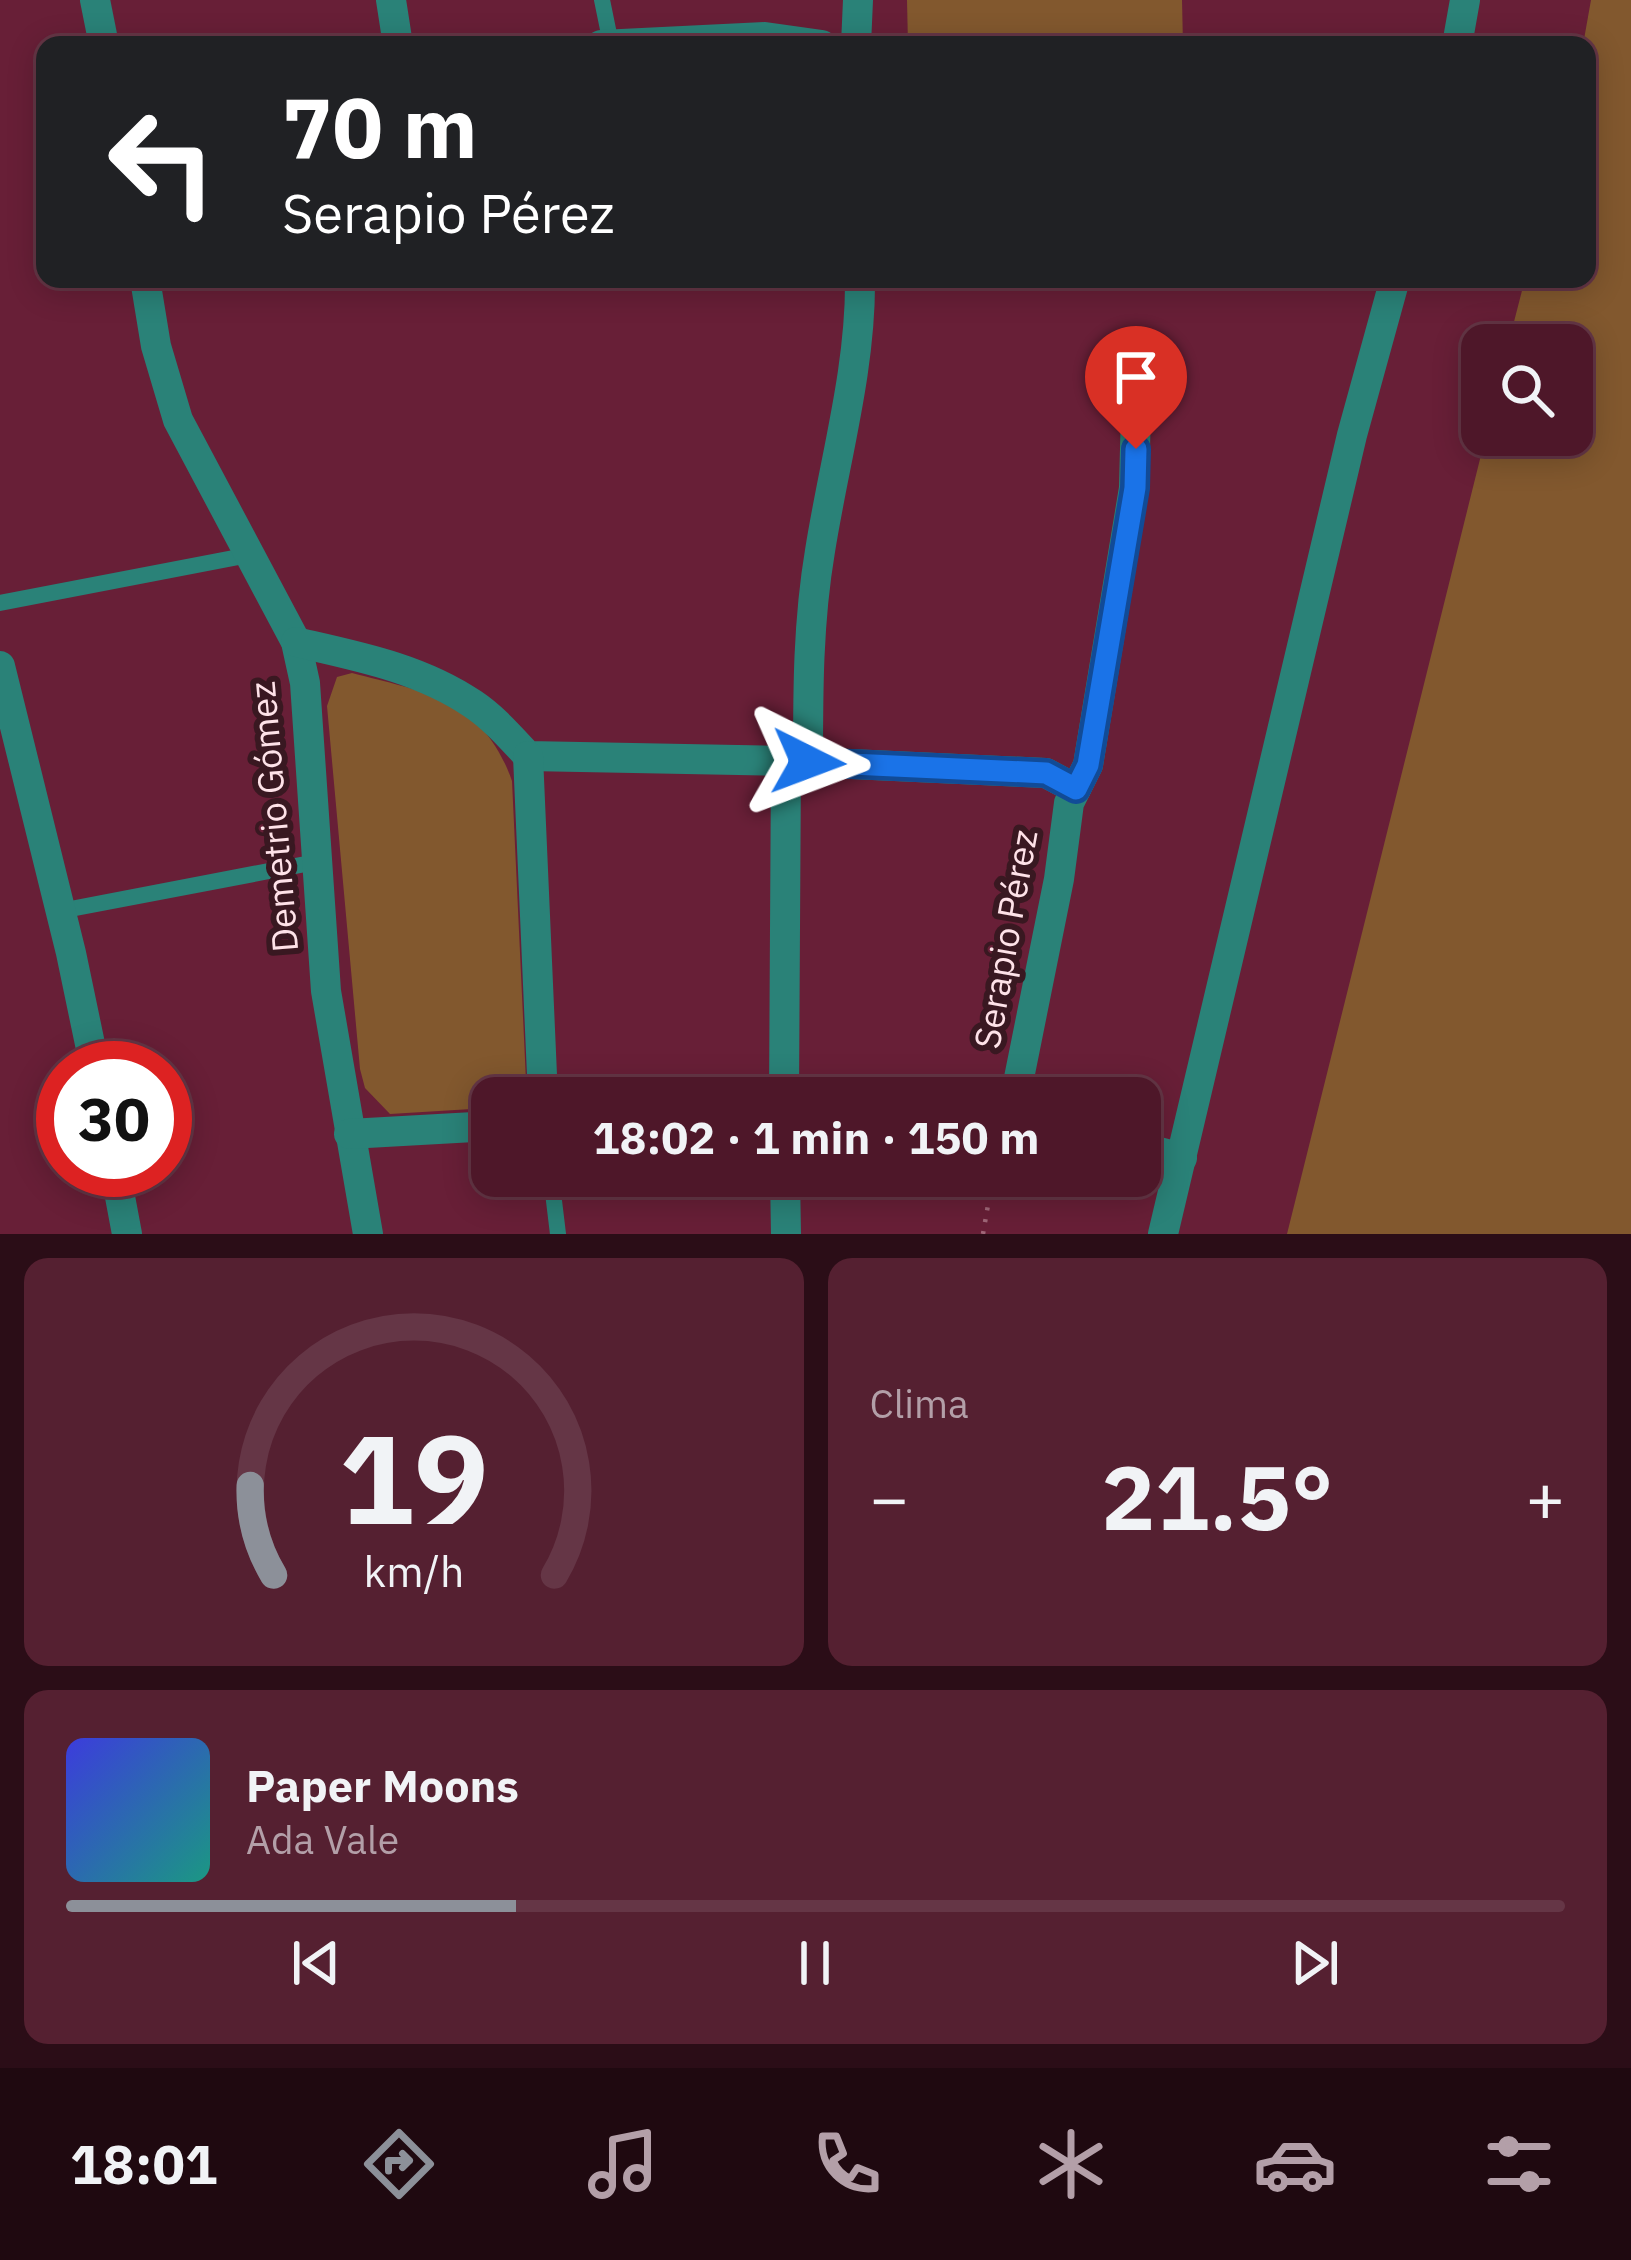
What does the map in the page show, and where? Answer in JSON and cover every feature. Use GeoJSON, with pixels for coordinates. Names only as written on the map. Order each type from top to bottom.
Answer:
{"type":"FeatureCollection","features":[{"type":"Feature","properties":{"kind":"street"},"geometry":{"type":"LineString","coordinates":[[95,0],[102,36]]}},
{"type":"Feature","properties":{"kind":"street"},"geometry":{"type":"LineString","coordinates":[[391,0],[397,36]]}},
{"type":"Feature","properties":{"kind":"street"},"geometry":{"type":"LineString","coordinates":[[856,36],[857,0]]}},
{"type":"Feature","properties":{"kind":"street"},"geometry":{"type":"LineString","coordinates":[[1459,36],[1465,0]]}},
{"type":"Feature","properties":{"kind":"street","name":"Demetrio Gómez"},"geometry":{"type":"LineString","coordinates":[[146,288],[156,346],[178,420],[296,642],[305,682],[326,991],[368,1234]]}},
{"type":"Feature","properties":{"kind":"street"},"geometry":{"type":"LineString","coordinates":[[785,1077],[797,762],[819,555],[858,331],[860,288]]}},
{"type":"Feature","properties":{"kind":"street"},"geometry":{"type":"LineString","coordinates":[[1163,1234],[1347,457],[1393,288]]}},
{"type":"Feature","properties":{"kind":"street","name":"Serapio Pérez"},"geometry":{"type":"LineString","coordinates":[[1019,1077],[1059,879],[1069,803],[1088,765],[1135,488],[1137,370]]}},
{"type":"Feature","properties":{"kind":"street"},"geometry":{"type":"LineString","coordinates":[[296,642],[388,664],[441,685],[476,706],[528,756],[1046,773],[1076,789]]}},
{"type":"Feature","properties":{"kind":"street"},"geometry":{"type":"LineString","coordinates":[[0,666],[88,1041]]}},
{"type":"Feature","properties":{"kind":"street"},"geometry":{"type":"LineString","coordinates":[[528,756],[542,1077]]}},
{"type":"Feature","properties":{"kind":"street"},"geometry":{"type":"LineString","coordinates":[[349,1134],[471,1127]]}},
{"type":"Feature","properties":{"kind":"street"},"geometry":{"type":"LineString","coordinates":[[1161,1152],[1182,1158]]}},
{"type":"Feature","properties":{"kind":"street"},"geometry":{"type":"LineString","coordinates":[[121,1197],[127,1234]]}},
{"type":"Feature","properties":{"kind":"street"},"geometry":{"type":"LineString","coordinates":[[785,1197],[786,1234]]}},
{"type":"Feature","properties":{"kind":"lane"},"geometry":{"type":"LineString","coordinates":[[602,0],[609,36]]}},
{"type":"Feature","properties":{"kind":"lane"},"geometry":{"type":"LineString","coordinates":[[0,603],[249,555]]}},
{"type":"Feature","properties":{"kind":"lane"},"geometry":{"type":"LineString","coordinates":[[60,911],[316,862]]}},
{"type":"Feature","properties":{"kind":"lane"},"geometry":{"type":"LineString","coordinates":[[554,1197],[558,1234]]}},
{"type":"Feature","properties":{"kind":"path"},"geometry":{"type":"LineString","coordinates":[[983,1234],[989,1197]]}},
{"type":"Feature","properties":{"kind":"shaded area"},"geometry":{"type":"Polygon","coordinates":[[[907,0],[1182,0],[1183,36],[908,36],[907,0]]]}},
{"type":"Feature","properties":{"kind":"shaded area"},"geometry":{"type":"Polygon","coordinates":[[[1591,0],[1631,0],[1631,1234],[1287,1234],[1481,456],[1593,456],[1593,324],[1513,324],[1523,288],[1596,288],[1596,36],[1585,36],[1591,0]]]}},
{"type":"Feature","properties":{"kind":"shaded area"},"geometry":{"type":"Polygon","coordinates":[[[352,673],[450,704],[485,732],[512,781],[526,1077],[471,1077],[471,1109],[390,1114],[365,1088],[327,706],[337,677],[352,673]]]}},
{"type":"Feature","properties":{"kind":"route"},"geometry":{"type":"LineString","coordinates":[[808,762],[1046,773],[1076,789],[1088,765],[1135,488],[1136,449]]}}]}
